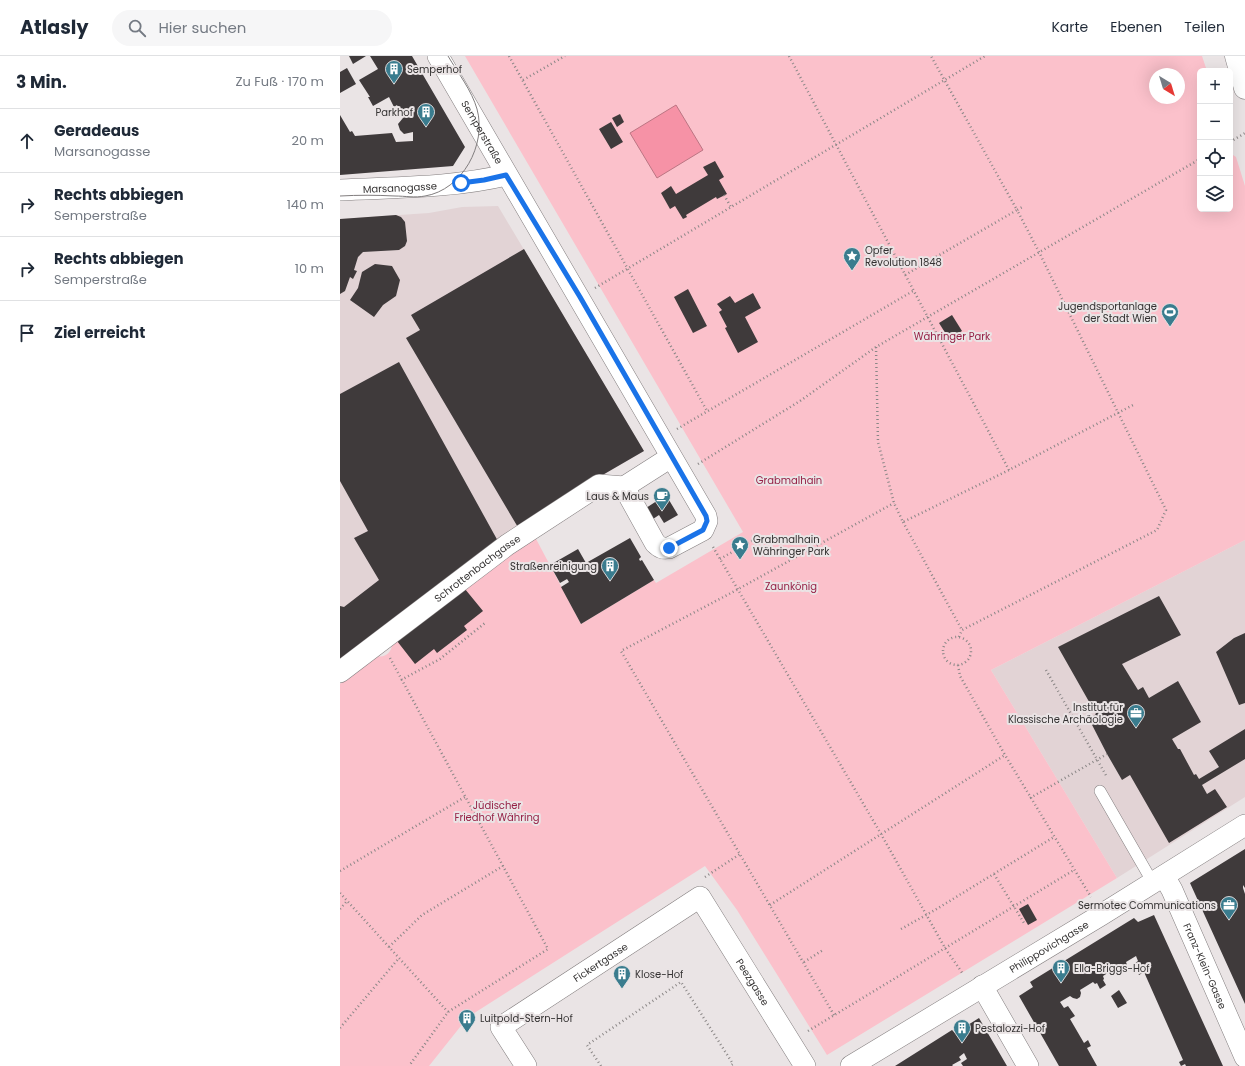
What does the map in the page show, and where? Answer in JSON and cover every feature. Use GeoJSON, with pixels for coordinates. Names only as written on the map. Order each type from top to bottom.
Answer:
{"type":"FeatureCollection","features":[{"type":"Feature","properties":{"kind":"street","name":"Semperstraße"},"geometry":{"type":"LineString","coordinates":[[438,56],[488,141],[506,175],[580,297],[706,516],[707,521],[703,530]]}},
{"type":"Feature","properties":{"kind":"street"},"geometry":{"type":"LineString","coordinates":[[1236,56],[1245,88]]}},
{"type":"Feature","properties":{"kind":"street","name":"Marsanogasse"},"geometry":{"type":"LineString","coordinates":[[340,190],[461,183],[506,175]]}},
{"type":"Feature","properties":{"kind":"street"},"geometry":{"type":"LineString","coordinates":[[676,465],[624,487],[659,547],[669,548],[703,530]]}},
{"type":"Feature","properties":{"kind":"street","name":"Schrottenbachgasse"},"geometry":{"type":"LineString","coordinates":[[340,672],[506,545],[599,485],[624,487]]}},
{"type":"Feature","properties":{"kind":"street","name":"Philippovichgasse"},"geometry":{"type":"LineString","coordinates":[[851,1066],[1245,825]]}},
{"type":"Feature","properties":{"kind":"street","name":"Franz-Klein-Gasse"},"geometry":{"type":"LineString","coordinates":[[1158,879],[1172,890],[1245,1057]]}},
{"type":"Feature","properties":{"kind":"street","name":"Fickertgasse"},"geometry":{"type":"LineString","coordinates":[[526,1066],[501,1027],[700,897]]}},
{"type":"Feature","properties":{"kind":"street","name":"Peezgasse"},"geometry":{"type":"LineString","coordinates":[[700,897],[806,1066]]}},
{"type":"Feature","properties":{"kind":"street"},"geometry":{"type":"LineString","coordinates":[[982,986],[1028,1066]]}},
{"type":"Feature","properties":{"kind":"lane"},"geometry":{"type":"LineString","coordinates":[[1100,791],[1158,879]]}},
{"type":"Feature","properties":{"kind":"path"},"geometry":{"type":"LineString","coordinates":[[509,56],[707,411]]}},
{"type":"Feature","properties":{"kind":"path"},"geometry":{"type":"LineString","coordinates":[[523,80],[565,56]]}},
{"type":"Feature","properties":{"kind":"path"},"geometry":{"type":"LineString","coordinates":[[789,56],[1009,470]]}},
{"type":"Feature","properties":{"kind":"path"},"geometry":{"type":"LineString","coordinates":[[931,56],[1039,252],[1166,510],[1157,530],[962,630],[959,637]]}},
{"type":"Feature","properties":{"kind":"path"},"geometry":{"type":"LineString","coordinates":[[580,297],[985,56]]}},
{"type":"Feature","properties":{"kind":"path"},"geometry":{"type":"LineString","coordinates":[[1233,140],[1245,132]]}},
{"type":"Feature","properties":{"kind":"path"},"geometry":{"type":"LineString","coordinates":[[676,465],[800,401],[876,347],[1197,161]]}},
{"type":"Feature","properties":{"kind":"path"},"geometry":{"type":"LineString","coordinates":[[724,195],[731,207]]}},
{"type":"Feature","properties":{"kind":"path"},"geometry":{"type":"LineString","coordinates":[[905,275],[1024,206]]}},
{"type":"Feature","properties":{"kind":"path"},"geometry":{"type":"LineString","coordinates":[[660,438],[914,290]]}},
{"type":"Feature","properties":{"kind":"path"},"geometry":{"type":"LineString","coordinates":[[876,347],[878,442],[894,503],[962,630]]}},
{"type":"Feature","properties":{"kind":"path"},"geometry":{"type":"LineString","coordinates":[[904,522],[1009,470],[1133,405]]}},
{"type":"Feature","properties":{"kind":"path"},"geometry":{"type":"LineString","coordinates":[[834,1015],[621,651],[894,503]]}},
{"type":"Feature","properties":{"kind":"path"},"geometry":{"type":"LineString","coordinates":[[703,530],[946,948],[965,978],[982,986]]}},
{"type":"Feature","properties":{"kind":"path"},"geometry":{"type":"LineString","coordinates":[[720,559],[755,539]]}},
{"type":"Feature","properties":{"kind":"path"},"geometry":{"type":"LineString","coordinates":[[401,680],[440,658],[485,623]]}},
{"type":"Feature","properties":{"kind":"path"},"geometry":{"type":"LineString","coordinates":[[959,637],[968,642],[971,650],[969,659],[966,663],[958,666],[948,663],[943,655],[943,650],[946,642],[950,639],[959,637]]}},
{"type":"Feature","properties":{"kind":"path"},"geometry":{"type":"LineString","coordinates":[[388,654],[548,949],[448,1012],[408,1066]]}},
{"type":"Feature","properties":{"kind":"path"},"geometry":{"type":"LineString","coordinates":[[958,666],[960,676],[1005,755],[1091,898]]}},
{"type":"Feature","properties":{"kind":"path"},"geometry":{"type":"LineString","coordinates":[[1046,670],[1109,780]]}},
{"type":"Feature","properties":{"kind":"path"},"geometry":{"type":"LineString","coordinates":[[1030,798],[1107,754]]}},
{"type":"Feature","properties":{"kind":"path"},"geometry":{"type":"LineString","coordinates":[[770,905],[1005,755]]}},
{"type":"Feature","properties":{"kind":"path"},"geometry":{"type":"LineString","coordinates":[[340,871],[465,797]]}},
{"type":"Feature","properties":{"kind":"path"},"geometry":{"type":"LineString","coordinates":[[901,929],[1054,837]]}},
{"type":"Feature","properties":{"kind":"path"},"geometry":{"type":"LineString","coordinates":[[700,897],[705,876],[740,854]]}},
{"type":"Feature","properties":{"kind":"path"},"geometry":{"type":"LineString","coordinates":[[389,947],[422,915],[503,866]]}},
{"type":"Feature","properties":{"kind":"path"},"geometry":{"type":"LineString","coordinates":[[790,1042],[1074,870]]}},
{"type":"Feature","properties":{"kind":"path"},"geometry":{"type":"LineString","coordinates":[[994,874],[1024,923],[1026,922]]}},
{"type":"Feature","properties":{"kind":"path"},"geometry":{"type":"LineString","coordinates":[[340,893],[448,1012]]}},
{"type":"Feature","properties":{"kind":"path"},"geometry":{"type":"LineString","coordinates":[[340,909],[347,901]]}},
{"type":"Feature","properties":{"kind":"path"},"geometry":{"type":"LineString","coordinates":[[804,962],[823,950]]}},
{"type":"Feature","properties":{"kind":"path"},"geometry":{"type":"LineString","coordinates":[[340,1028],[399,958]]}},
{"type":"Feature","properties":{"kind":"path"},"geometry":{"type":"LineString","coordinates":[[601,1066],[587,1045],[681,982],[733,1064],[730,1066]]}},
{"type":"Feature","properties":{"kind":"shaded area"},"geometry":{"type":"Polygon","coordinates":[[[676,105],[703,150],[657,178],[630,133],[676,105]]]}},
{"type":"Feature","properties":{"kind":"shaded area"},"geometry":{"type":"Polygon","coordinates":[[[498,206],[644,451],[575,491],[535,537],[340,685],[340,219],[429,213],[462,207],[498,206]]]}},
{"type":"Feature","properties":{"kind":"shaded area"},"geometry":{"type":"Polygon","coordinates":[[[1245,540],[1245,797],[1117,878],[991,670],[1245,540]]]}},
{"type":"Feature","properties":{"kind":"green space","name":"Währinger Park"},"geometry":{"type":"Polygon","coordinates":[[[465,56],[1202,56],[1206,68],[1197,68],[1197,212],[1233,212],[1233,155],[1236,157],[1245,186],[1245,540],[991,670],[1117,878],[827,1055],[737,910],[705,866],[468,1017],[429,1066],[340,1066],[340,684],[377,656],[387,654],[392,645],[535,537],[581,624],[654,580],[656,583],[743,532],[465,56]]]}},
{"type":"Feature","properties":{"kind":"building"},"geometry":{"type":"Polygon","coordinates":[[[349,56],[366,56],[353,64],[349,56]]]}},
{"type":"Feature","properties":{"kind":"building"},"geometry":{"type":"Polygon","coordinates":[[[370,56],[412,56],[465,147],[453,166],[340,175],[340,115],[350,132],[352,131],[355,136],[392,133],[396,142],[413,141],[413,132],[404,134],[400,130],[398,124],[403,118],[397,105],[394,107],[389,97],[373,106],[368,97],[370,97],[359,80],[378,69],[370,56]]]}},
{"type":"Feature","properties":{"kind":"building"},"geometry":{"type":"Polygon","coordinates":[[[347,68],[356,84],[340,93],[340,72],[347,68]]]}},
{"type":"Feature","properties":{"kind":"building"},"geometry":{"type":"Polygon","coordinates":[[[620,114],[624,122],[617,127],[612,118],[620,114]]]}},
{"type":"Feature","properties":{"kind":"building"},"geometry":{"type":"Polygon","coordinates":[[[611,122],[623,142],[611,149],[599,129],[611,122]]]}},
{"type":"Feature","properties":{"kind":"building"},"geometry":{"type":"Polygon","coordinates":[[[715,161],[724,177],[719,180],[727,194],[717,199],[716,197],[686,215],[687,217],[683,219],[675,206],[670,209],[661,193],[671,186],[676,194],[708,175],[703,167],[715,161]]]}},
{"type":"Feature","properties":{"kind":"building"},"geometry":{"type":"Polygon","coordinates":[[[396,215],[401,217],[405,222],[407,241],[405,246],[399,250],[363,252],[358,257],[354,270],[357,271],[353,279],[350,277],[345,291],[340,294],[340,219],[396,215]]]}},
{"type":"Feature","properties":{"kind":"building"},"geometry":{"type":"Polygon","coordinates":[[[524,249],[644,451],[575,491],[519,529],[406,338],[420,330],[411,315],[524,249]]]}},
{"type":"Feature","properties":{"kind":"building"},"geometry":{"type":"Polygon","coordinates":[[[375,264],[392,266],[400,280],[396,296],[383,305],[374,317],[350,300],[358,288],[362,272],[375,264]]]}},
{"type":"Feature","properties":{"kind":"building"},"geometry":{"type":"Polygon","coordinates":[[[688,289],[707,326],[693,333],[674,297],[688,289]]]}},
{"type":"Feature","properties":{"kind":"building"},"geometry":{"type":"Polygon","coordinates":[[[753,293],[761,308],[745,317],[758,342],[738,353],[725,328],[727,327],[719,312],[722,310],[717,304],[730,296],[735,303],[753,293]]]}},
{"type":"Feature","properties":{"kind":"building"},"geometry":{"type":"Polygon","coordinates":[[[952,315],[962,331],[949,339],[939,323],[952,315]]]}},
{"type":"Feature","properties":{"kind":"building"},"geometry":{"type":"Polygon","coordinates":[[[399,362],[499,543],[340,663],[340,606],[344,607],[379,580],[354,538],[368,531],[340,481],[340,394],[399,362]]]}},
{"type":"Feature","properties":{"kind":"building","name":"Laus & Maus"},"geometry":{"type":"Polygon","coordinates":[[[666,495],[678,515],[664,523],[659,515],[653,519],[646,508],[666,495]]]}},
{"type":"Feature","properties":{"kind":"building","name":"Straßenreinigung"},"geometry":{"type":"Polygon","coordinates":[[[630,538],[641,557],[639,559],[640,561],[642,560],[654,580],[581,624],[561,587],[569,582],[567,579],[560,583],[550,565],[578,549],[586,563],[630,538]]]}},
{"type":"Feature","properties":{"kind":"building"},"geometry":{"type":"Polygon","coordinates":[[[465,589],[483,611],[464,626],[467,630],[437,653],[434,649],[415,664],[397,641],[465,589]]]}},
{"type":"Feature","properties":{"kind":"building"},"geometry":{"type":"Polygon","coordinates":[[[1159,596],[1181,635],[1122,664],[1138,690],[1143,687],[1149,698],[1178,681],[1201,722],[1172,739],[1178,749],[1180,749],[1194,775],[1196,774],[1199,779],[1219,767],[1209,751],[1245,729],[1245,759],[1202,785],[1207,794],[1215,789],[1227,807],[1169,843],[1130,775],[1122,780],[1107,754],[1089,719],[1096,714],[1058,647],[1159,596]]]}},
{"type":"Feature","properties":{"kind":"building"},"geometry":{"type":"Polygon","coordinates":[[[1245,633],[1245,703],[1239,705],[1216,652],[1234,638],[1245,633]]]}},
{"type":"Feature","properties":{"kind":"building"},"geometry":{"type":"Polygon","coordinates":[[[1245,849],[1245,888],[1243,885],[1243,888],[1245,894],[1245,1004],[1190,883],[1245,849]]]}},
{"type":"Feature","properties":{"kind":"building"},"geometry":{"type":"Polygon","coordinates":[[[1028,904],[1037,920],[1028,925],[1019,909],[1028,904]]]}},
{"type":"Feature","properties":{"kind":"building","name":"Ella-Briggs-Hof"},"geometry":{"type":"Polygon","coordinates":[[[1154,915],[1223,1066],[1186,1066],[1185,1064],[1181,1066],[1179,1062],[1183,1060],[1144,972],[1139,975],[1134,964],[1138,961],[1136,956],[1126,962],[1126,968],[1123,970],[1119,970],[1117,967],[1103,976],[1103,980],[1106,985],[1100,989],[1097,983],[1095,984],[1093,982],[1080,990],[1080,997],[1077,999],[1070,996],[1060,1002],[1064,1008],[1068,1006],[1075,1016],[1070,1019],[1084,1043],[1088,1040],[1091,1046],[1087,1048],[1097,1066],[1059,1066],[1019,996],[1033,987],[1030,982],[1134,918],[1138,922],[1154,915]]]}},
{"type":"Feature","properties":{"kind":"building"},"geometry":{"type":"Polygon","coordinates":[[[1119,990],[1127,1003],[1118,1008],[1111,996],[1119,990]]]}},
{"type":"Feature","properties":{"kind":"building","name":"Pestalozzi-Hof"},"geometry":{"type":"Polygon","coordinates":[[[979,1018],[1007,1066],[963,1066],[961,1063],[967,1059],[964,1053],[959,1057],[961,1060],[952,1065],[953,1066],[895,1066],[952,1030],[955,1033],[979,1018]]]}},
{"type":"Feature","properties":{"kind":"tram line"},"geometry":{"type":"LineString","coordinates":[[340,196],[425,196],[438,192],[450,185],[469,164],[475,151],[478,137],[479,123],[477,109],[472,96],[448,56]]}},
{"type":"Feature","properties":{"kind":"place","name":"Semperhof"},"geometry":{"type":"Point","coordinates":[394,84]}},
{"type":"Feature","properties":{"kind":"place","name":"Parkhof"},"geometry":{"type":"Point","coordinates":[426,127]}},
{"type":"Feature","properties":{"kind":"place","name":"Opfer Revolution 1848"},"geometry":{"type":"Point","coordinates":[852,271]}},
{"type":"Feature","properties":{"kind":"place","name":"Jugendsportanlage der Stadt Wien"},"geometry":{"type":"Point","coordinates":[1170,327]}},
{"type":"Feature","properties":{"kind":"place","name":"Laus & Maus"},"geometry":{"type":"Point","coordinates":[662,511]}},
{"type":"Feature","properties":{"kind":"place","name":"Grabmalhain Währinger Park"},"geometry":{"type":"Point","coordinates":[740,560]}},
{"type":"Feature","properties":{"kind":"place","name":"Straßenreinigung"},"geometry":{"type":"Point","coordinates":[610,581]}},
{"type":"Feature","properties":{"kind":"place","name":"Institut für Klassische Archäologie"},"geometry":{"type":"Point","coordinates":[1136,728]}},
{"type":"Feature","properties":{"kind":"place","name":"Sermotec Communications"},"geometry":{"type":"Point","coordinates":[1229,920]}},
{"type":"Feature","properties":{"kind":"place","name":"Ella-Briggs-Hof"},"geometry":{"type":"Point","coordinates":[1061,983]}},
{"type":"Feature","properties":{"kind":"place","name":"Klose-Hof"},"geometry":{"type":"Point","coordinates":[622,989]}},
{"type":"Feature","properties":{"kind":"place","name":"Luitpold-Stern-Hof"},"geometry":{"type":"Point","coordinates":[467,1033]}},
{"type":"Feature","properties":{"kind":"place","name":"Pestalozzi-Hof"},"geometry":{"type":"Point","coordinates":[962,1043]}},
{"type":"Feature","properties":{"kind":"route"},"geometry":{"type":"LineString","coordinates":[[461,183],[506,175],[580,297],[706,516],[706,526],[703,530],[669,548]]}},
{"type":"Feature","properties":{"kind":"park label","name":"Grabmalhain"},"geometry":{"type":"Point","coordinates":[789,480]}},
{"type":"Feature","properties":{"kind":"park label","name":"Zaunkönig"},"geometry":{"type":"Point","coordinates":[791,586]}},
{"type":"Feature","properties":{"kind":"park label","name":"Jüdischer Friedhof Währing"},"geometry":{"type":"Point","coordinates":[497,810]}}]}
